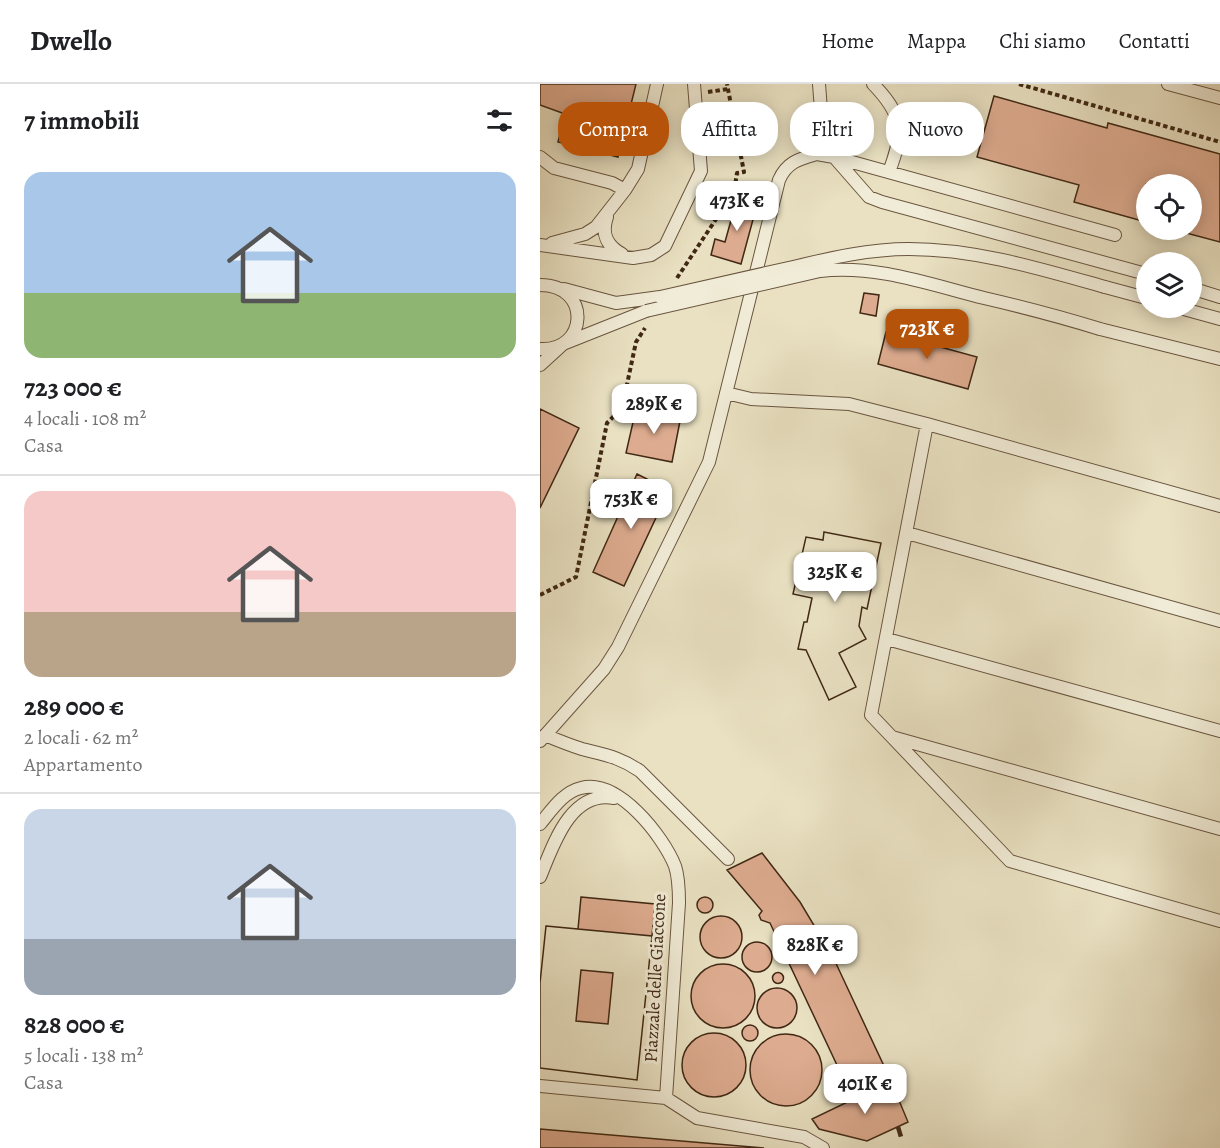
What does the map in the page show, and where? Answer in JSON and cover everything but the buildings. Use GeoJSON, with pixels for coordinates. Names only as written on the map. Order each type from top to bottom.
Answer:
{"type":"FeatureCollection","features":[{"type":"Feature","properties":{"kind":"lane"},"geometry":{"type":"LineString","coordinates":[[540,245],[585,234],[596,227],[607,215],[638,169],[657,84]]}},
{"type":"Feature","properties":{"kind":"lane"},"geometry":{"type":"LineString","coordinates":[[540,245],[633,258],[651,255],[665,246],[701,171],[694,84]]}},
{"type":"Feature","properties":{"kind":"lane"},"geometry":{"type":"LineString","coordinates":[[819,84],[820,102]]}},
{"type":"Feature","properties":{"kind":"lane"},"geometry":{"type":"LineString","coordinates":[[873,84],[893,108],[898,122],[900,136],[898,148],[889,172]]}},
{"type":"Feature","properties":{"kind":"lane"},"geometry":{"type":"LineString","coordinates":[[1168,84],[1220,98]]}},
{"type":"Feature","properties":{"kind":"lane"},"geometry":{"type":"LineString","coordinates":[[728,859],[633,766],[611,755],[543,738],[604,669],[618,647],[709,462],[779,180],[782,172],[792,162],[811,156]]}},
{"type":"Feature","properties":{"kind":"lane"},"geometry":{"type":"LineString","coordinates":[[828,156],[1115,236]]}},
{"type":"Feature","properties":{"kind":"lane"},"geometry":{"type":"LineString","coordinates":[[540,157],[554,168],[612,183],[625,190]]}},
{"type":"Feature","properties":{"kind":"lane"},"geometry":{"type":"LineString","coordinates":[[834,157],[869,197],[882,202],[1136,271]]}},
{"type":"Feature","properties":{"kind":"lane"},"geometry":{"type":"LineString","coordinates":[[607,215],[604,231],[610,246],[623,255],[633,258]]}},
{"type":"Feature","properties":{"kind":"lane"},"geometry":{"type":"LineString","coordinates":[[540,285],[551,285],[616,303],[660,297],[874,250],[910,249],[950,251],[992,257],[1136,295]]}},
{"type":"Feature","properties":{"kind":"lane"},"geometry":{"type":"LineString","coordinates":[[540,349],[553,348],[647,317],[820,271],[836,269],[930,283],[1220,360]]}},
{"type":"Feature","properties":{"kind":"lane"},"geometry":{"type":"LineString","coordinates":[[540,365],[571,337],[576,327],[578,316],[576,304],[561,288]]}},
{"type":"Feature","properties":{"kind":"lane"},"geometry":{"type":"LineString","coordinates":[[1202,291],[1220,297]]}},
{"type":"Feature","properties":{"kind":"lane"},"geometry":{"type":"LineString","coordinates":[[1202,314],[1220,319]]}},
{"type":"Feature","properties":{"kind":"lane"},"geometry":{"type":"LineString","coordinates":[[726,393],[751,399],[849,404],[1220,506]]}},
{"type":"Feature","properties":{"kind":"lane"},"geometry":{"type":"LineString","coordinates":[[927,424],[872,715],[1010,861],[1220,921]]}},
{"type":"Feature","properties":{"kind":"lane"},"geometry":{"type":"LineString","coordinates":[[907,534],[1220,621]]}},
{"type":"Feature","properties":{"kind":"lane"},"geometry":{"type":"LineString","coordinates":[[887,639],[1220,731]]}},
{"type":"Feature","properties":{"kind":"lane"},"geometry":{"type":"LineString","coordinates":[[891,736],[1220,829]]}},
{"type":"Feature","properties":{"kind":"lane","name":"Piazzale delle Giaccone"},"geometry":{"type":"LineString","coordinates":[[540,824],[565,796],[582,787],[592,786],[626,801],[652,830],[669,854],[679,887],[666,1098]]}},
{"type":"Feature","properties":{"kind":"lane"},"geometry":{"type":"LineString","coordinates":[[540,877],[563,826],[581,806],[598,797],[626,801]]}},
{"type":"Feature","properties":{"kind":"lane"},"geometry":{"type":"LineString","coordinates":[[540,1086],[666,1098],[697,1118],[804,1137],[823,1148]]}},
{"type":"Feature","properties":{"kind":"path"},"geometry":{"type":"LineString","coordinates":[[673,284],[734,192],[737,174],[744,172],[727,84]]}},
{"type":"Feature","properties":{"kind":"path"},"geometry":{"type":"LineString","coordinates":[[1019,84],[1220,142]]}},
{"type":"Feature","properties":{"kind":"path"},"geometry":{"type":"LineString","coordinates":[[540,595],[576,577],[607,423],[622,408],[636,342],[647,317]]}},
{"type":"Feature","properties":{"kind":"railway"},"geometry":{"type":"LineString","coordinates":[[898,1127],[902,1140]]}}]}
